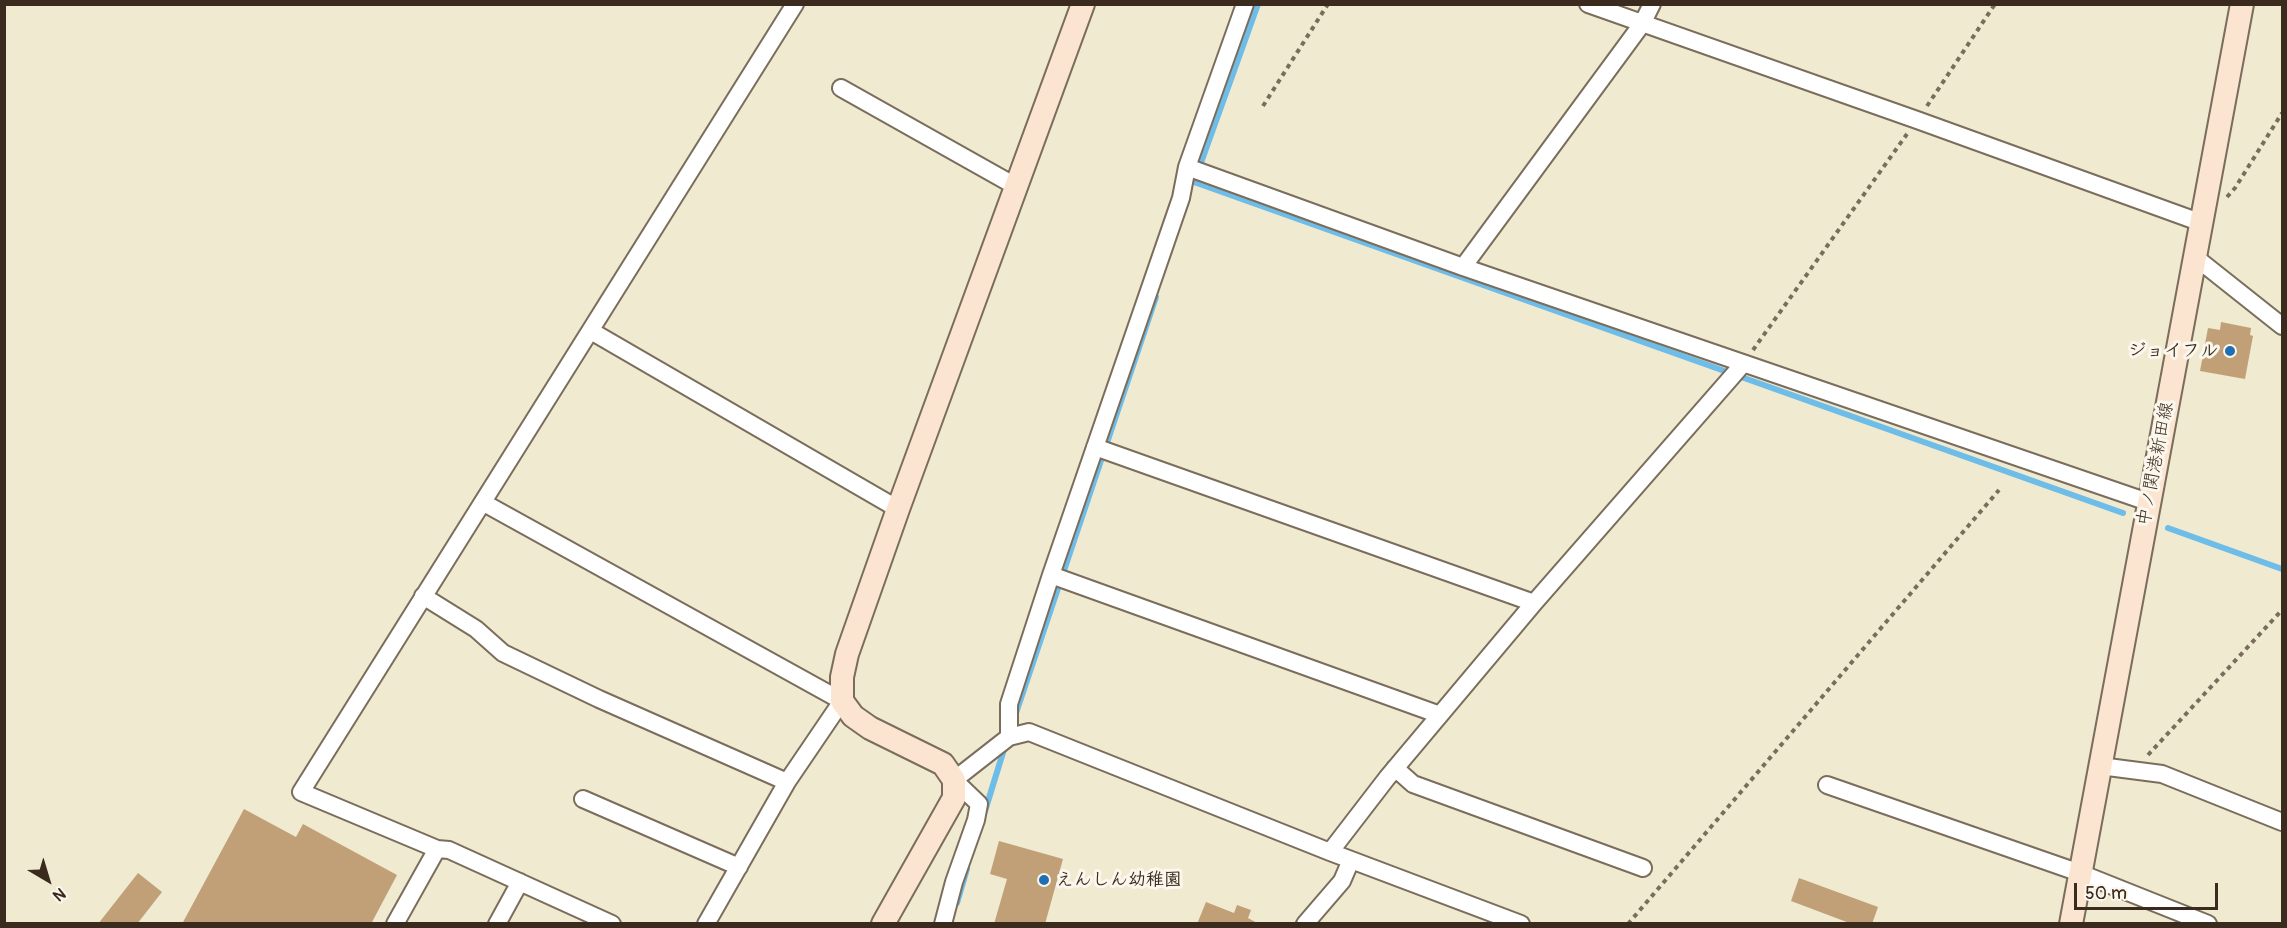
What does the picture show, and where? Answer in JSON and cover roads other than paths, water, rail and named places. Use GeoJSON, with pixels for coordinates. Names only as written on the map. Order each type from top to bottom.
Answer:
{"type":"FeatureCollection","features":[{"type":"Feature","properties":{"kind":"street"},"geometry":{"type":"LineString","coordinates":[[612,924],[450,850],[437,849],[302,792],[795,4]]}},
{"type":"Feature","properties":{"kind":"street"},"geometry":{"type":"LineString","coordinates":[[706,924],[787,782],[842,701],[842,677],[847,654],[1083,4]]}},
{"type":"Feature","properties":{"kind":"street"},"geometry":{"type":"LineString","coordinates":[[1009,737],[1009,704],[1181,198],[1187,167],[1245,4]]}},
{"type":"Feature","properties":{"kind":"street"},"geometry":{"type":"LineString","coordinates":[[1588,4],[2202,223]]}},
{"type":"Feature","properties":{"kind":"street"},"geometry":{"type":"LineString","coordinates":[[1463,267],[1642,24],[1652,4]]}},
{"type":"Feature","properties":{"kind":"street","name":"中ノ関港新田線"},"geometry":{"type":"LineString","coordinates":[[2071,924],[2242,4]]}},
{"type":"Feature","properties":{"kind":"street"},"geometry":{"type":"LineString","coordinates":[[841,88],[1017,187]]}},
{"type":"Feature","properties":{"kind":"street"},"geometry":{"type":"LineString","coordinates":[[1187,167],[1463,267],[2148,502]]}},
{"type":"Feature","properties":{"kind":"street"},"geometry":{"type":"LineString","coordinates":[[2195,257],[2283,326]]}},
{"type":"Feature","properties":{"kind":"street"},"geometry":{"type":"LineString","coordinates":[[591,331],[898,509]]}},
{"type":"Feature","properties":{"kind":"street"},"geometry":{"type":"LineString","coordinates":[[1330,852],[1395,768],[1534,603],[1743,364]]}},
{"type":"Feature","properties":{"kind":"street"},"geometry":{"type":"LineString","coordinates":[[1095,447],[1534,603]]}},
{"type":"Feature","properties":{"kind":"street"},"geometry":{"type":"LineString","coordinates":[[484,503],[842,701],[853,716],[870,728],[943,764],[954,780],[979,804],[943,924]]}},
{"type":"Feature","properties":{"kind":"street"},"geometry":{"type":"LineString","coordinates":[[1051,575],[1440,715]]}},
{"type":"Feature","properties":{"kind":"street"},"geometry":{"type":"LineString","coordinates":[[423,596],[476,629],[503,653],[599,699],[787,782]]}},
{"type":"Feature","properties":{"kind":"street"},"geometry":{"type":"LineString","coordinates":[[954,780],[1009,737],[1029,732],[1330,852],[1521,924]]}},
{"type":"Feature","properties":{"kind":"street"},"geometry":{"type":"LineString","coordinates":[[2100,766],[2162,774],[2283,822]]}},
{"type":"Feature","properties":{"kind":"street"},"geometry":{"type":"LineString","coordinates":[[1395,768],[1413,784],[1643,868]]}},
{"type":"Feature","properties":{"kind":"street"},"geometry":{"type":"LineString","coordinates":[[883,924],[954,798],[954,780]]}},
{"type":"Feature","properties":{"kind":"street"},"geometry":{"type":"LineString","coordinates":[[1827,785],[2080,873],[2199,922]]}},
{"type":"Feature","properties":{"kind":"street"},"geometry":{"type":"LineString","coordinates":[[583,799],[739,867]]}},
{"type":"Feature","properties":{"kind":"street"},"geometry":{"type":"LineString","coordinates":[[395,924],[437,849]]}},
{"type":"Feature","properties":{"kind":"street"},"geometry":{"type":"LineString","coordinates":[[1305,924],[1342,881],[1351,860]]}},
{"type":"Feature","properties":{"kind":"street"},"geometry":{"type":"LineString","coordinates":[[496,924],[520,882]]}},
{"type":"Feature","properties":{"kind":"waterway"},"geometry":{"type":"LineString","coordinates":[[1198,171],[1258,4]]}},
{"type":"Feature","properties":{"kind":"waterway"},"geometry":{"type":"LineString","coordinates":[[1194,182],[2123,513]]}},
{"type":"Feature","properties":{"kind":"waterway"},"geometry":{"type":"LineString","coordinates":[[1015,716],[1156,297]]}},
{"type":"Feature","properties":{"kind":"waterway"},"geometry":{"type":"LineString","coordinates":[[2168,528],[2282,569]]}},
{"type":"Feature","properties":{"kind":"waterway"},"geometry":{"type":"LineString","coordinates":[[985,811],[1005,746]]}},
{"type":"Feature","properties":{"kind":"waterway"},"geometry":{"type":"LineString","coordinates":[[957,903],[967,869]]}},
{"type":"Feature","properties":{"kind":"place","name":"ジョイフル"},"geometry":{"type":"Point","coordinates":[2230,351]}},
{"type":"Feature","properties":{"kind":"place","name":"えんしん幼稚園"},"geometry":{"type":"Point","coordinates":[1044,880]}}]}
